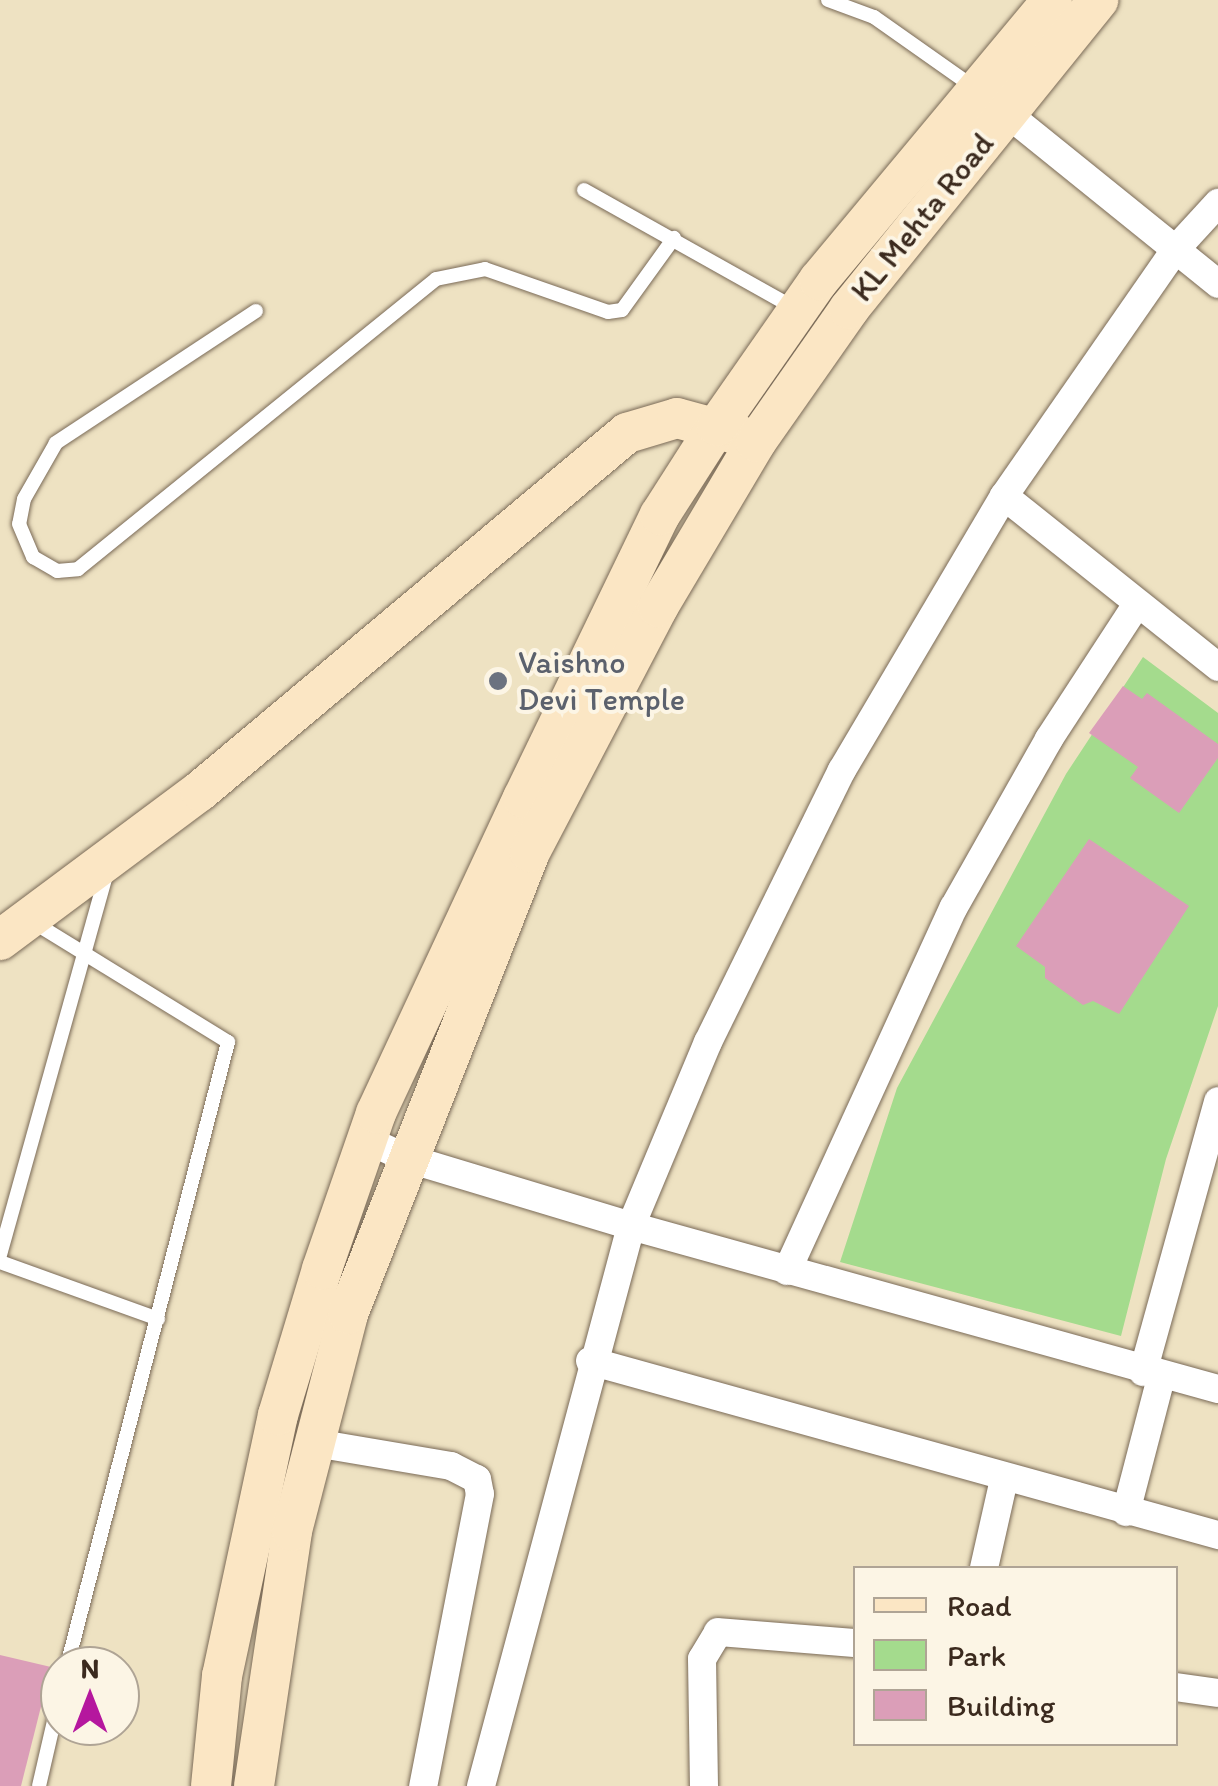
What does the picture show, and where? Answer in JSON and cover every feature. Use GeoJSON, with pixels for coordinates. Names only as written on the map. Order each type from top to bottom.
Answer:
{"type":"FeatureCollection","features":[{"type":"Feature","properties":{"kind":"street","name":"KL Mehta Road"},"geometry":{"type":"LineString","coordinates":[[254,1786],[292,1531],[348,1314],[406,1158],[530,852],[658,607],[756,442],[992,101],[1052,0]]}},
{"type":"Feature","properties":{"kind":"street","name":"KL Mehta Road"},"geometry":{"type":"LineString","coordinates":[[211,1786],[222,1676],[278,1415],[367,1140],[660,515],[717,426],[799,312],[992,101],[1098,0]]}},
{"type":"Feature","properties":{"kind":"street"},"geometry":{"type":"LineString","coordinates":[[992,101],[1218,284]]}},
{"type":"Feature","properties":{"kind":"street"},"geometry":{"type":"LineString","coordinates":[[481,1786],[590,1360],[631,1226],[708,1042],[842,770],[1004,496],[1175,250],[1218,203]]}},
{"type":"Feature","properties":{"kind":"street"},"geometry":{"type":"LineString","coordinates":[[14,929],[200,791],[627,434],[677,418],[717,426],[756,442]]}},
{"type":"Feature","properties":{"kind":"street"},"geometry":{"type":"LineString","coordinates":[[1004,496],[1218,667]]}},
{"type":"Feature","properties":{"kind":"street"},"geometry":{"type":"LineString","coordinates":[[787,1270],[954,907],[1137,604]]}},
{"type":"Feature","properties":{"kind":"street"},"geometry":{"type":"LineString","coordinates":[[1126,1512],[1152,1375],[1218,1101]]}},
{"type":"Feature","properties":{"kind":"street"},"geometry":{"type":"LineString","coordinates":[[367,1140],[406,1158],[631,1226],[1152,1375],[1218,1389]]}},
{"type":"Feature","properties":{"kind":"street"},"geometry":{"type":"LineString","coordinates":[[590,1360],[1218,1536]]}},
{"type":"Feature","properties":{"kind":"street"},"geometry":{"type":"LineString","coordinates":[[315,1442],[451,1466],[477,1479],[480,1494],[422,1786]]}},
{"type":"Feature","properties":{"kind":"street"},"geometry":{"type":"LineString","coordinates":[[984,1566],[1004,1479]]}},
{"type":"Feature","properties":{"kind":"street"},"geometry":{"type":"LineString","coordinates":[[704,1786],[702,1659],[718,1632],[853,1643]]}},
{"type":"Feature","properties":{"kind":"street"},"geometry":{"type":"LineString","coordinates":[[1178,1687],[1218,1693]]}},
{"type":"Feature","properties":{"kind":"lane"},"geometry":{"type":"LineString","coordinates":[[828,0],[874,17],[992,101]]}},
{"type":"Feature","properties":{"kind":"lane"},"geometry":{"type":"LineString","coordinates":[[584,190],[799,312]]}},
{"type":"Feature","properties":{"kind":"lane"},"geometry":{"type":"LineString","coordinates":[[256,312],[56,443],[24,498],[19,524],[32,557],[57,571],[78,570],[436,279],[484,269],[608,312],[622,310],[674,238]]}},
{"type":"Feature","properties":{"kind":"lane"},"geometry":{"type":"LineString","coordinates":[[110,857],[0,1259],[158,1319]]}},
{"type":"Feature","properties":{"kind":"lane"},"geometry":{"type":"LineString","coordinates":[[14,929],[83,954],[228,1042],[72,1646]]}},
{"type":"Feature","properties":{"kind":"lane"},"geometry":{"type":"LineString","coordinates":[[39,1786],[48,1746]]}},
{"type":"Feature","properties":{"kind":"green space"},"geometry":{"type":"Polygon","coordinates":[[[1143,657],[1218,713],[1218,1006],[1166,1159],[1121,1336],[840,1262],[897,1088],[1066,774],[1143,657]]]}},
{"type":"Feature","properties":{"kind":"building"},"geometry":{"type":"Polygon","coordinates":[[[1123,686],[1142,699],[1147,693],[1218,744],[1218,758],[1179,813],[1130,778],[1138,767],[1089,733],[1123,686]]]}},
{"type":"Feature","properties":{"kind":"building"},"geometry":{"type":"Polygon","coordinates":[[[1089,839],[1189,906],[1119,1014],[1093,1001],[1083,1005],[1045,978],[1045,967],[1016,946],[1089,839]]]}},
{"type":"Feature","properties":{"kind":"building"},"geometry":{"type":"Polygon","coordinates":[[[0,1655],[40,1664],[40,1711],[21,1786],[0,1786],[0,1655]]]}},
{"type":"Feature","properties":{"kind":"place","name":"Vaishno Devi Temple"},"geometry":{"type":"Point","coordinates":[498,681]}}]}
